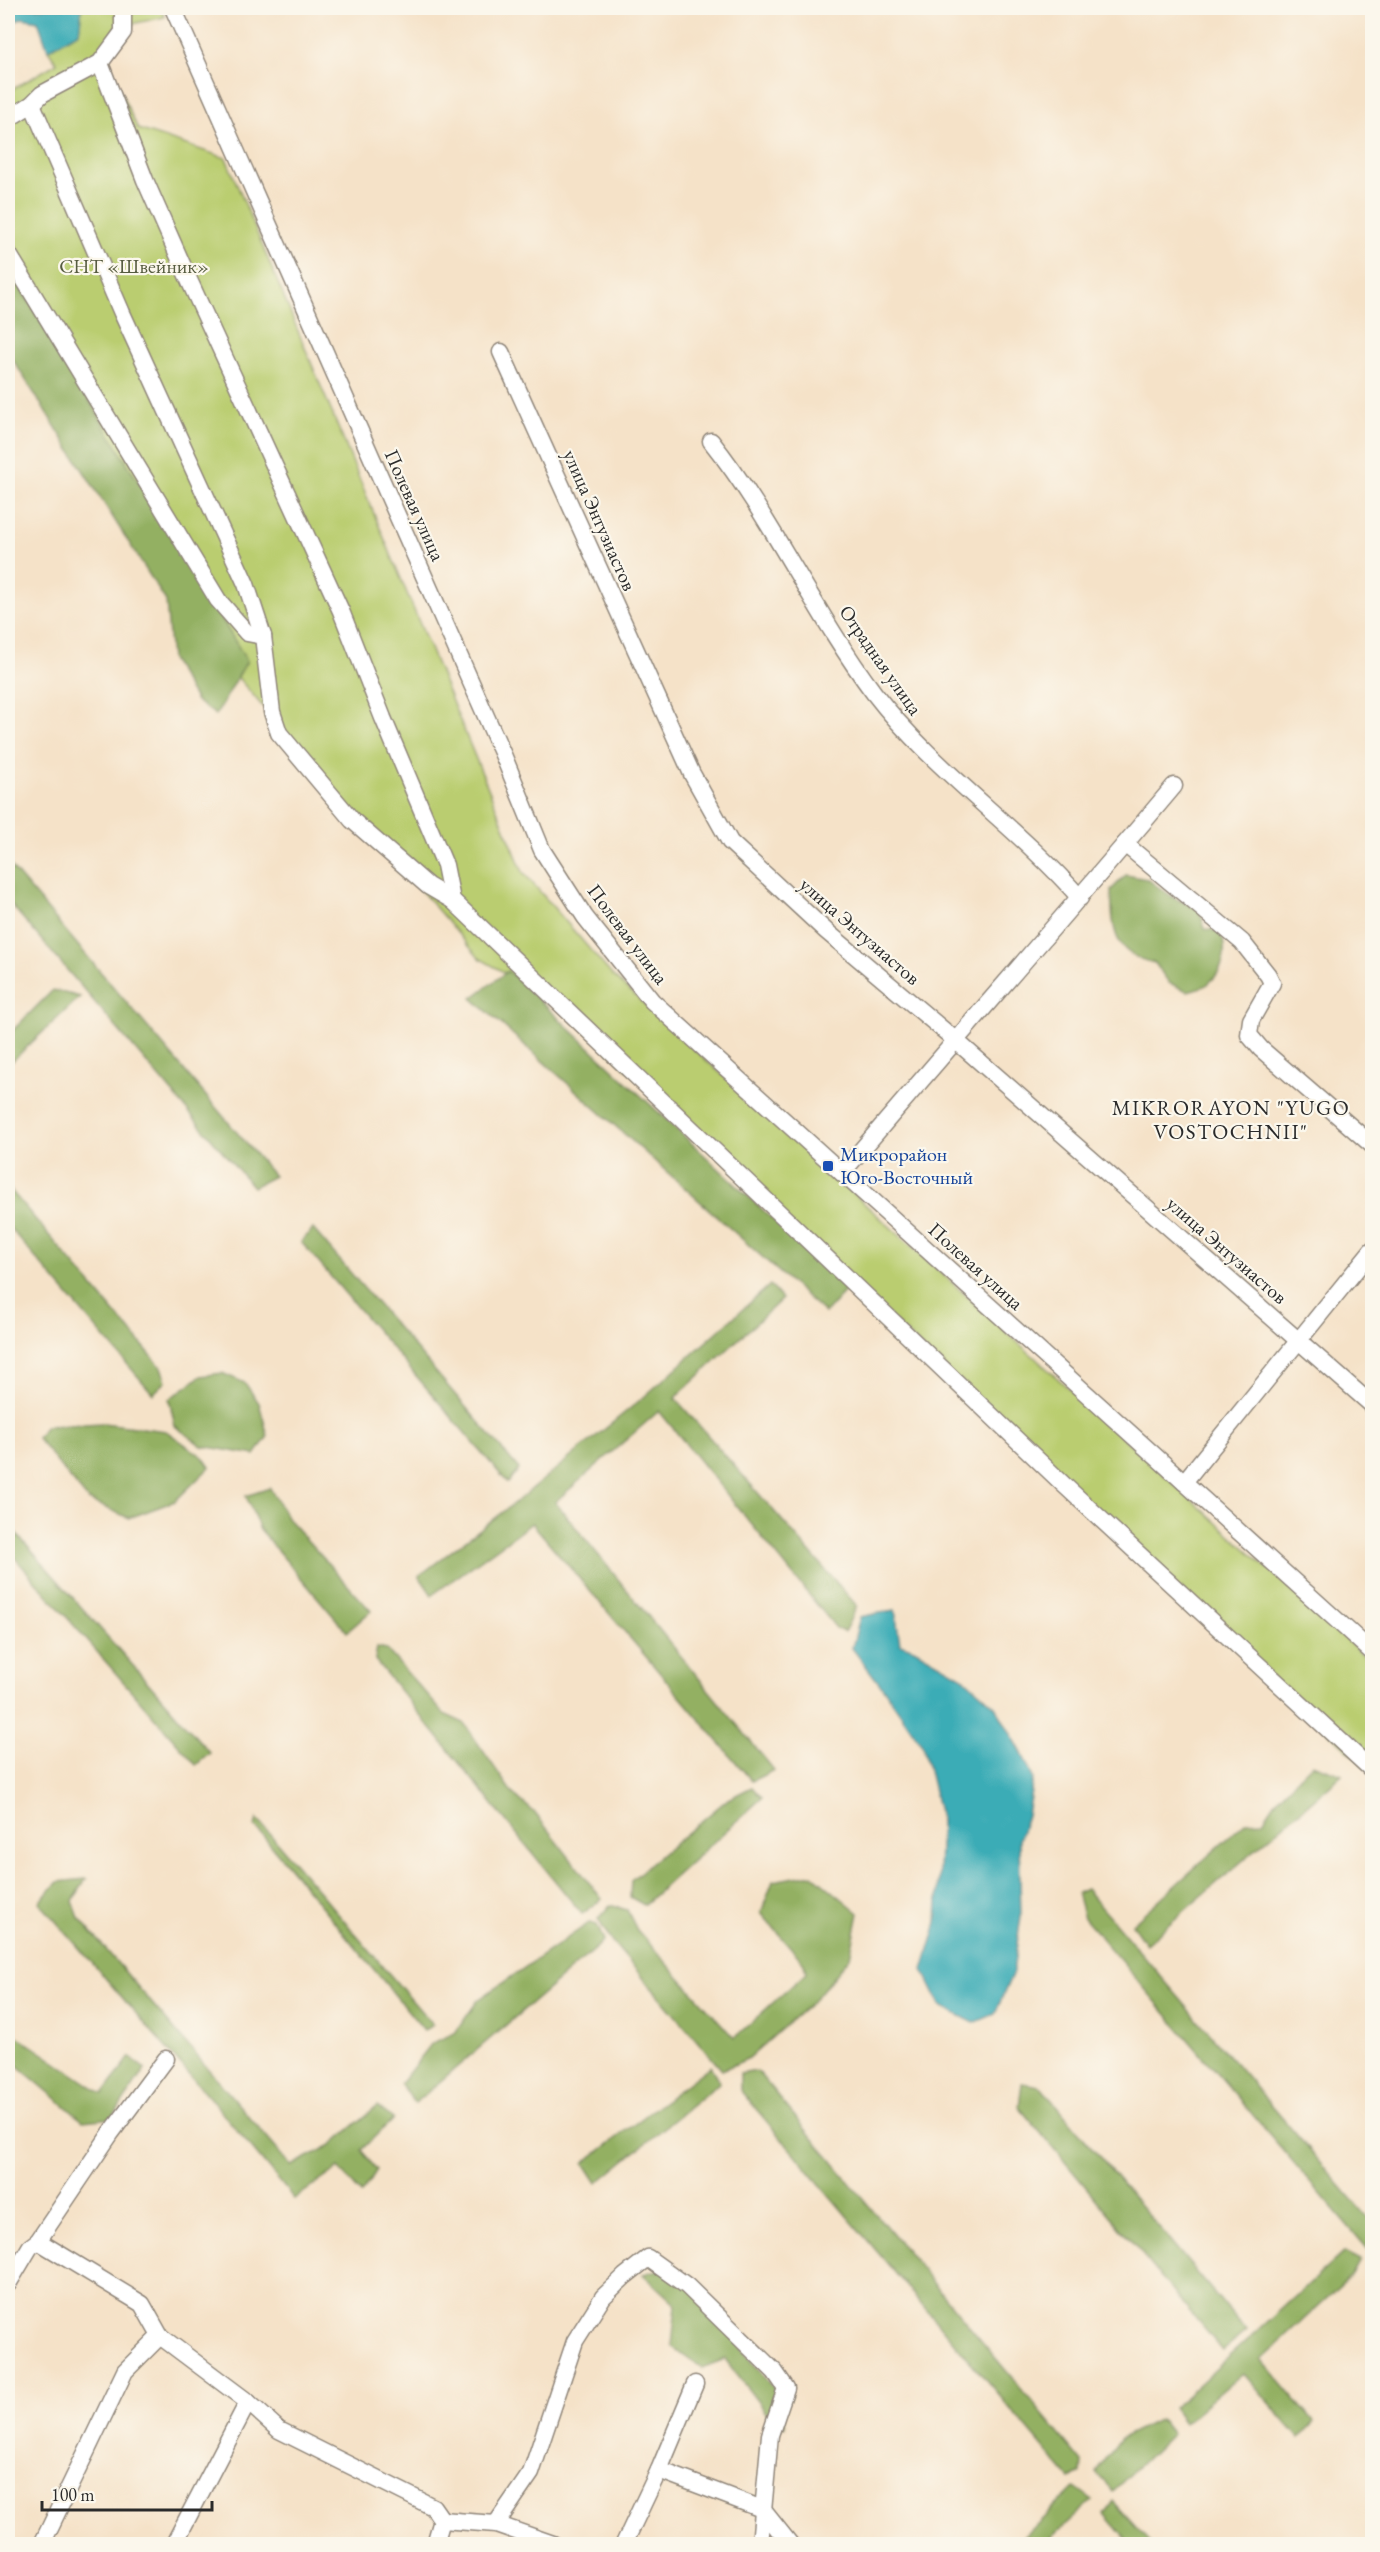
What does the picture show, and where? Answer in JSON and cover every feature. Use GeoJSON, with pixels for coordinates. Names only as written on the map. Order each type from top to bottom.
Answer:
{"type":"FeatureCollection","features":[{"type":"Feature","properties":{"kind":"street"},"geometry":{"type":"LineString","coordinates":[[8,119],[32,104],[42,94],[100,63],[123,32],[123,8]]}},
{"type":"Feature","properties":{"kind":"street","name":"Полевая улица"},"geometry":{"type":"LineString","coordinates":[[172,8],[504,757],[542,850],[585,917],[652,1001],[1372,1652]]}},
{"type":"Feature","properties":{"kind":"street"},"geometry":{"type":"LineString","coordinates":[[100,63],[145,180],[341,611],[445,865],[452,900]]}},
{"type":"Feature","properties":{"kind":"street"},"geometry":{"type":"LineString","coordinates":[[32,104],[122,313],[246,584],[263,636],[272,712],[279,733],[352,820],[428,886],[452,900],[1063,1484],[1372,1770]]}},
{"type":"Feature","properties":{"kind":"street"},"geometry":{"type":"LineString","coordinates":[[8,254],[218,600],[247,633],[263,636]]}},
{"type":"Feature","properties":{"kind":"street","name":"улица Энтузиастов"},"geometry":{"type":"LineString","coordinates":[[501,352],[692,774],[730,842],[826,931],[954,1039],[1372,1406]]}},
{"type":"Feature","properties":{"kind":"street","name":"Отрадная улица"},"geometry":{"type":"LineString","coordinates":[[711,441],[733,469],[798,576],[873,691],[908,734],[1055,870],[1080,898]]}},
{"type":"Feature","properties":{"kind":"street"},"geometry":{"type":"LineString","coordinates":[[842,1173],[954,1039],[1080,898],[1174,786]]}},
{"type":"Feature","properties":{"kind":"street"},"geometry":{"type":"LineString","coordinates":[[1125,844],[1242,942],[1255,957],[1272,984],[1251,1020],[1249,1035],[1261,1049],[1372,1145]]}},
{"type":"Feature","properties":{"kind":"street"},"geometry":{"type":"LineString","coordinates":[[1184,1482],[1372,1250]]}},
{"type":"Feature","properties":{"kind":"street"},"geometry":{"type":"LineString","coordinates":[[8,2284],[30,2247],[38,2241],[111,2133],[166,2059]]}},
{"type":"Feature","properties":{"kind":"street"},"geometry":{"type":"LineString","coordinates":[[38,2241],[142,2304],[160,2336],[248,2402],[279,2430],[433,2507],[442,2520]]}},
{"type":"Feature","properties":{"kind":"street"},"geometry":{"type":"LineString","coordinates":[[496,2523],[531,2473],[575,2341],[603,2297],[648,2258],[687,2286],[775,2372],[786,2388],[770,2435],[760,2544]]}},
{"type":"Feature","properties":{"kind":"street"},"geometry":{"type":"LineString","coordinates":[[42,2544],[125,2371],[160,2336]]}},
{"type":"Feature","properties":{"kind":"street"},"geometry":{"type":"LineString","coordinates":[[624,2544],[659,2470],[695,2384]]}},
{"type":"Feature","properties":{"kind":"street"},"geometry":{"type":"LineString","coordinates":[[174,2544],[248,2402]]}},
{"type":"Feature","properties":{"kind":"street"},"geometry":{"type":"LineString","coordinates":[[659,2470],[762,2509],[790,2544]]}},
{"type":"Feature","properties":{"kind":"street"},"geometry":{"type":"LineString","coordinates":[[442,2520],[496,2523],[553,2544]]}},
{"type":"Feature","properties":{"kind":"street"},"geometry":{"type":"LineString","coordinates":[[435,2544],[442,2520]]}},
{"type":"Feature","properties":{"kind":"green space","name":"СНТ «Швейник»"},"geometry":{"type":"Polygon","coordinates":[[[82,8],[161,8],[165,17],[117,27],[101,51],[138,129],[226,158],[523,872],[612,975],[1372,1663],[1372,1773],[557,1003],[479,958],[215,651],[8,301],[8,92],[57,63],[48,50],[79,32],[82,8]]]}},
{"type":"Feature","properties":{"kind":"green space"},"geometry":{"type":"Polygon","coordinates":[[[8,267],[247,661],[216,715],[196,701],[171,659],[166,601],[8,352],[8,267]]]}},
{"type":"Feature","properties":{"kind":"green space"},"geometry":{"type":"Polygon","coordinates":[[[8,863],[274,1176],[253,1187],[8,901],[8,863]]]}},
{"type":"Feature","properties":{"kind":"green space"},"geometry":{"type":"Polygon","coordinates":[[[1126,875],[1147,879],[1174,898],[1199,909],[1205,929],[1220,931],[1224,945],[1224,958],[1219,972],[1207,985],[1187,991],[1169,983],[1155,963],[1141,959],[1122,946],[1114,927],[1111,890],[1126,875]]]}},
{"type":"Feature","properties":{"kind":"green space"},"geometry":{"type":"Polygon","coordinates":[[[508,971],[847,1289],[825,1313],[472,998],[508,971]]]}},
{"type":"Feature","properties":{"kind":"green space"},"geometry":{"type":"Polygon","coordinates":[[[53,990],[80,997],[8,1065],[8,1035],[53,990]]]}},
{"type":"Feature","properties":{"kind":"green space"},"geometry":{"type":"Polygon","coordinates":[[[8,1187],[161,1367],[166,1381],[153,1394],[8,1226],[8,1187]]]}},
{"type":"Feature","properties":{"kind":"green space"},"geometry":{"type":"Polygon","coordinates":[[[313,1229],[519,1469],[508,1483],[301,1242],[313,1229]]]}},
{"type":"Feature","properties":{"kind":"green space"},"geometry":{"type":"Polygon","coordinates":[[[770,1285],[782,1299],[675,1398],[857,1606],[844,1632],[836,1628],[659,1411],[555,1502],[774,1770],[752,1781],[532,1523],[432,1595],[419,1576],[522,1497],[645,1396],[770,1285]]]}},
{"type":"Feature","properties":{"kind":"green space"},"geometry":{"type":"Polygon","coordinates":[[[222,1373],[245,1383],[259,1403],[268,1436],[255,1455],[202,1446],[175,1426],[169,1399],[201,1376],[222,1373]]]}},
{"type":"Feature","properties":{"kind":"green space"},"geometry":{"type":"Polygon","coordinates":[[[103,1423],[166,1431],[203,1457],[210,1467],[175,1501],[129,1518],[88,1500],[37,1438],[46,1426],[103,1423]]]}},
{"type":"Feature","properties":{"kind":"green space"},"geometry":{"type":"Polygon","coordinates":[[[270,1488],[287,1518],[371,1611],[347,1632],[260,1530],[246,1496],[270,1488]]]}},
{"type":"Feature","properties":{"kind":"green space"},"geometry":{"type":"Polygon","coordinates":[[[8,1524],[210,1753],[196,1765],[8,1550],[8,1524]]]}},
{"type":"Feature","properties":{"kind":"green space"},"geometry":{"type":"Polygon","coordinates":[[[377,1647],[386,1649],[444,1714],[464,1723],[512,1793],[534,1812],[602,1899],[582,1914],[375,1660],[377,1647]]]}},
{"type":"Feature","properties":{"kind":"green space"},"geometry":{"type":"Polygon","coordinates":[[[1312,1764],[1342,1775],[1146,1944],[1132,1924],[1246,1822],[1263,1821],[1279,1797],[1312,1764]]]}},
{"type":"Feature","properties":{"kind":"green space"},"geometry":{"type":"Polygon","coordinates":[[[752,1787],[762,1798],[644,1905],[630,1897],[631,1880],[728,1799],[752,1787]]]}},
{"type":"Feature","properties":{"kind":"green space"},"geometry":{"type":"Polygon","coordinates":[[[257,1819],[433,2025],[424,2030],[255,1826],[257,1819]]]}},
{"type":"Feature","properties":{"kind":"green space"},"geometry":{"type":"Polygon","coordinates":[[[812,1874],[859,1913],[850,1957],[814,2000],[749,2058],[722,2070],[609,1938],[598,1919],[610,1905],[627,1910],[637,1930],[734,2038],[806,1973],[804,1963],[761,1913],[773,1881],[812,1874]]]}},
{"type":"Feature","properties":{"kind":"green space"},"geometry":{"type":"Polygon","coordinates":[[[86,1879],[73,1901],[79,1918],[291,2166],[331,2145],[377,2106],[393,2119],[361,2150],[377,2170],[361,2194],[339,2168],[294,2199],[215,2104],[39,1902],[58,1882],[86,1879]]]}},
{"type":"Feature","properties":{"kind":"green space"},"geometry":{"type":"Polygon","coordinates":[[[1086,1889],[1372,2223],[1372,2254],[1084,1918],[1077,1893],[1086,1889]]]}},
{"type":"Feature","properties":{"kind":"green space"},"geometry":{"type":"Polygon","coordinates":[[[589,1923],[597,1925],[604,1941],[415,2103],[400,2084],[432,2043],[455,2033],[478,2000],[589,1923]]]}},
{"type":"Feature","properties":{"kind":"green space"},"geometry":{"type":"Polygon","coordinates":[[[8,2030],[103,2094],[130,2057],[145,2069],[112,2118],[83,2121],[8,2058],[8,2030]]]}},
{"type":"Feature","properties":{"kind":"green space"},"geometry":{"type":"Polygon","coordinates":[[[710,2066],[720,2082],[597,2183],[584,2163],[710,2066]]]}},
{"type":"Feature","properties":{"kind":"green space"},"geometry":{"type":"Polygon","coordinates":[[[757,2071],[1082,2462],[1081,2473],[1070,2479],[740,2090],[740,2074],[757,2071]]]}},
{"type":"Feature","properties":{"kind":"green space"},"geometry":{"type":"Polygon","coordinates":[[[1022,2083],[1040,2086],[1246,2331],[1223,2351],[1019,2107],[1022,2083]]]}},
{"type":"Feature","properties":{"kind":"green space"},"geometry":{"type":"Polygon","coordinates":[[[1344,2252],[1360,2260],[1352,2275],[1261,2359],[1314,2422],[1299,2438],[1243,2373],[1184,2423],[1173,2408],[1344,2252]]]}},
{"type":"Feature","properties":{"kind":"green space"},"geometry":{"type":"Polygon","coordinates":[[[665,2268],[677,2270],[783,2399],[785,2426],[777,2427],[725,2359],[702,2368],[672,2346],[676,2305],[643,2274],[665,2268]]]}},
{"type":"Feature","properties":{"kind":"green space"},"geometry":{"type":"Polygon","coordinates":[[[1160,2419],[1172,2434],[1113,2491],[1096,2473],[1121,2438],[1160,2419]]]}},
{"type":"Feature","properties":{"kind":"green space"},"geometry":{"type":"Polygon","coordinates":[[[1075,2487],[1093,2500],[1045,2544],[1017,2544],[1075,2487]]]}},
{"type":"Feature","properties":{"kind":"green space"},"geometry":{"type":"Polygon","coordinates":[[[1113,2501],[1152,2544],[1130,2544],[1104,2514],[1113,2501]]]}},
{"type":"Feature","properties":{"kind":"water"},"geometry":{"type":"Polygon","coordinates":[[[8,8],[82,8],[79,32],[48,50],[38,21],[22,18],[8,25],[8,8]]]}},
{"type":"Feature","properties":{"kind":"water"},"geometry":{"type":"Polygon","coordinates":[[[895,1610],[900,1644],[914,1649],[963,1677],[995,1706],[1021,1751],[1033,1778],[1027,1815],[1019,1840],[1021,1916],[1013,1972],[995,2014],[974,2023],[941,2006],[923,1970],[937,1923],[941,1820],[923,1746],[852,1648],[860,1617],[895,1610]]]}},
{"type":"Feature","properties":{"kind":"place","name":"Микрорайон Юго-Восточный"},"geometry":{"type":"Point","coordinates":[828,1166]}},
{"type":"Feature","properties":{"kind":"district","name":"MIKRORAYON \"YUGO VOSTOCHNII\""},"geometry":{"type":"Point","coordinates":[1231,1120]}}]}
